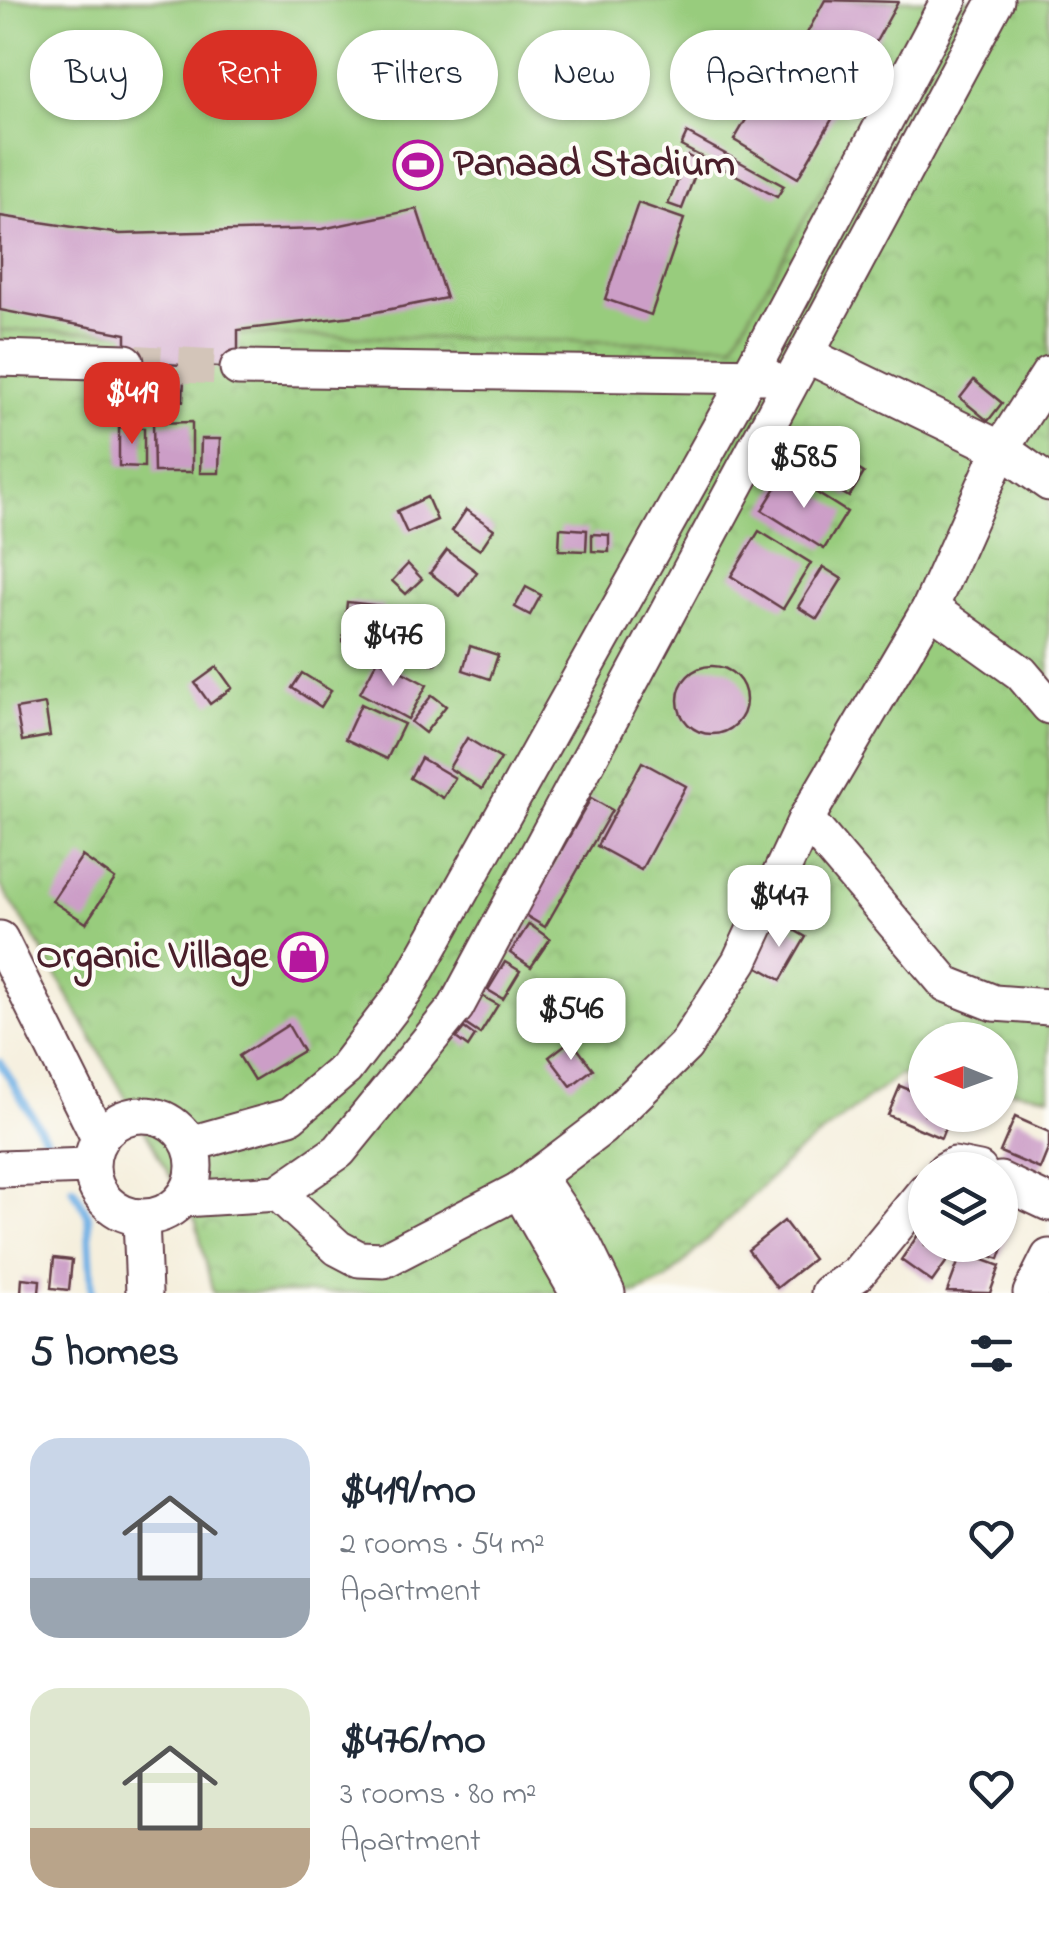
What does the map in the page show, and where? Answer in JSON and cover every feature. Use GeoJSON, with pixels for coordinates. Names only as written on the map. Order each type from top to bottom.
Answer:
{"type":"FeatureCollection","features":[{"type":"Feature","properties":{"kind":"street"},"geometry":{"type":"LineString","coordinates":[[190,1144],[290,1116],[345,1069],[406,991],[750,374],[949,0]]}},
{"type":"Feature","properties":{"kind":"street"},"geometry":{"type":"LineString","coordinates":[[183,1198],[278,1193],[339,1152],[456,1006],[996,0]]}},
{"type":"Feature","properties":{"kind":"street"},"geometry":{"type":"LineString","coordinates":[[0,358],[126,362]]}},
{"type":"Feature","properties":{"kind":"street"},"geometry":{"type":"LineString","coordinates":[[238,368],[750,374],[800,366],[1001,449],[1049,483]]}},
{"type":"Feature","properties":{"kind":"street"},"geometry":{"type":"LineString","coordinates":[[278,1193],[338,1248],[359,1260],[384,1260],[528,1183],[601,1128],[685,1046],[740,961],[806,819],[930,608],[1001,449],[1049,374]]}},
{"type":"Feature","properties":{"kind":"street"},"geometry":{"type":"LineString","coordinates":[[930,608],[1021,673],[1049,706]]}},
{"type":"Feature","properties":{"kind":"street"},"geometry":{"type":"LineString","coordinates":[[806,819],[946,984],[994,1003],[1049,1007]]}},
{"type":"Feature","properties":{"kind":"street"},"geometry":{"type":"LineString","coordinates":[[0,938],[94,1152],[98,1192],[117,1211],[140,1218],[167,1212],[183,1198],[194,1173],[190,1144],[178,1126],[144,1113],[114,1122],[94,1152],[0,1169]]}},
{"type":"Feature","properties":{"kind":"street"},"geometry":{"type":"LineString","coordinates":[[528,1183],[578,1293]]}},
{"type":"Feature","properties":{"kind":"street"},"geometry":{"type":"LineString","coordinates":[[528,1183],[584,1246],[607,1293]]}},
{"type":"Feature","properties":{"kind":"street"},"geometry":{"type":"LineString","coordinates":[[1018,1188],[1049,1202]]}},
{"type":"Feature","properties":{"kind":"street"},"geometry":{"type":"LineString","coordinates":[[848,1287],[908,1212]]}},
{"type":"Feature","properties":{"kind":"street"},"geometry":{"type":"LineString","coordinates":[[140,1218],[144,1293]]}},
{"type":"Feature","properties":{"kind":"street"},"geometry":{"type":"LineString","coordinates":[[1031,1293],[1049,1257]]}},
{"type":"Feature","properties":{"kind":"green space"},"geometry":{"type":"Polygon","coordinates":[[[0,0],[1049,0],[1049,1096],[1018,1092],[1018,1022],[908,1022],[908,1076],[899,1075],[794,1155],[667,1279],[637,1293],[213,1293],[196,1222],[38,943],[0,885],[0,0]]]}},
{"type":"Feature","properties":{"kind":"green space","name":"Panaad Stadium"},"geometry":{"type":"Polygon","coordinates":[[[0,0],[930,0],[894,63],[894,30],[670,30],[670,120],[861,120],[733,344],[0,330],[0,0]]]}},
{"type":"Feature","properties":{"kind":"building"},"geometry":{"type":"Polygon","coordinates":[[[825,0],[898,2],[882,30],[809,30],[825,0]]]}},
{"type":"Feature","properties":{"kind":"building"},"geometry":{"type":"Polygon","coordinates":[[[746,120],[832,120],[798,178],[734,140],[746,120]]]}},
{"type":"Feature","properties":{"kind":"building"},"geometry":{"type":"Polygon","coordinates":[[[687,133],[784,186],[777,197],[681,146],[687,133]]]}},
{"type":"Feature","properties":{"kind":"building"},"geometry":{"type":"Polygon","coordinates":[[[688,156],[700,162],[682,209],[668,204],[688,156]]]}},
{"type":"Feature","properties":{"kind":"building"},"geometry":{"type":"Polygon","coordinates":[[[638,203],[684,219],[651,315],[605,299],[638,203]]]}},
{"type":"Feature","properties":{"kind":"building"},"geometry":{"type":"Polygon","coordinates":[[[417,209],[446,298],[361,315],[238,330],[238,368],[126,362],[126,334],[0,310],[0,216],[120,234],[322,229],[417,209]]]}},
{"type":"Feature","properties":{"kind":"building"},"geometry":{"type":"Polygon","coordinates":[[[111,374],[184,378],[183,401],[110,398],[111,374]]]}},
{"type":"Feature","properties":{"kind":"building"},"geometry":{"type":"Polygon","coordinates":[[[974,380],[1002,403],[988,421],[960,398],[974,380]]]}},
{"type":"Feature","properties":{"kind":"building"},"geometry":{"type":"Polygon","coordinates":[[[192,422],[192,472],[154,472],[153,423],[192,422]]]}},
{"type":"Feature","properties":{"kind":"building"},"geometry":{"type":"Polygon","coordinates":[[[119,427],[144,428],[144,467],[119,466],[119,427]]]}},
{"type":"Feature","properties":{"kind":"building"},"geometry":{"type":"Polygon","coordinates":[[[201,439],[220,439],[219,473],[200,473],[201,439]]]}},
{"type":"Feature","properties":{"kind":"building"},"geometry":{"type":"Polygon","coordinates":[[[810,440],[864,473],[849,497],[795,463],[810,440]]]}},
{"type":"Feature","properties":{"kind":"building"},"geometry":{"type":"Polygon","coordinates":[[[785,473],[847,512],[824,549],[762,510],[785,473]]]}},
{"type":"Feature","properties":{"kind":"building"},"geometry":{"type":"Polygon","coordinates":[[[427,497],[437,520],[407,533],[397,511],[427,497]]]}},
{"type":"Feature","properties":{"kind":"building"},"geometry":{"type":"Polygon","coordinates":[[[466,510],[494,529],[480,550],[452,531],[466,510]]]}},
{"type":"Feature","properties":{"kind":"building"},"geometry":{"type":"Polygon","coordinates":[[[560,528],[587,530],[586,551],[559,550],[560,528]]]}},
{"type":"Feature","properties":{"kind":"building"},"geometry":{"type":"Polygon","coordinates":[[[759,531],[811,563],[783,609],[731,576],[759,531]]]}},
{"type":"Feature","properties":{"kind":"building"},"geometry":{"type":"Polygon","coordinates":[[[592,534],[609,535],[609,552],[592,551],[592,534]]]}},
{"type":"Feature","properties":{"kind":"building"},"geometry":{"type":"Polygon","coordinates":[[[447,550],[477,572],[460,596],[430,573],[447,550]]]}},
{"type":"Feature","properties":{"kind":"building"},"geometry":{"type":"Polygon","coordinates":[[[408,564],[422,579],[406,594],[392,581],[408,564]]]}},
{"type":"Feature","properties":{"kind":"building"},"geometry":{"type":"Polygon","coordinates":[[[823,567],[842,579],[817,619],[798,607],[823,567]]]}},
{"type":"Feature","properties":{"kind":"building"},"geometry":{"type":"Polygon","coordinates":[[[526,587],[541,595],[530,615],[515,607],[526,587]]]}},
{"type":"Feature","properties":{"kind":"building"},"geometry":{"type":"Polygon","coordinates":[[[347,602],[383,606],[378,646],[343,642],[347,602]]]}},
{"type":"Feature","properties":{"kind":"building"},"geometry":{"type":"Polygon","coordinates":[[[399,635],[440,642],[436,664],[395,658],[399,635]]]}},
{"type":"Feature","properties":{"kind":"building"},"geometry":{"type":"Polygon","coordinates":[[[470,646],[498,655],[490,679],[463,670],[470,646]]]}},
{"type":"Feature","properties":{"kind":"building"},"geometry":{"type":"Polygon","coordinates":[[[378,659],[427,685],[408,719],[360,693],[378,659]]]}},
{"type":"Feature","properties":{"kind":"building"},"geometry":{"type":"Polygon","coordinates":[[[712,666],[736,676],[746,700],[736,724],[712,734],[688,724],[678,700],[688,676],[712,666]]]}},
{"type":"Feature","properties":{"kind":"building"},"geometry":{"type":"Polygon","coordinates":[[[217,667],[232,688],[210,704],[195,683],[217,667]]]}},
{"type":"Feature","properties":{"kind":"building"},"geometry":{"type":"Polygon","coordinates":[[[302,673],[331,691],[321,707],[292,688],[302,673]]]}},
{"type":"Feature","properties":{"kind":"building"},"geometry":{"type":"Polygon","coordinates":[[[432,695],[446,706],[425,733],[411,722],[432,695]]]}},
{"type":"Feature","properties":{"kind":"building"},"geometry":{"type":"Polygon","coordinates":[[[45,704],[50,736],[22,741],[16,709],[45,704]]]}},
{"type":"Feature","properties":{"kind":"building"},"geometry":{"type":"Polygon","coordinates":[[[361,704],[404,724],[387,759],[345,739],[361,704]]]}},
{"type":"Feature","properties":{"kind":"building"},"geometry":{"type":"Polygon","coordinates":[[[467,738],[501,759],[482,789],[449,768],[467,738]]]}},
{"type":"Feature","properties":{"kind":"building"},"geometry":{"type":"Polygon","coordinates":[[[421,758],[455,778],[443,798],[410,778],[421,758]]]}},
{"type":"Feature","properties":{"kind":"building"},"geometry":{"type":"Polygon","coordinates":[[[642,762],[686,786],[641,870],[597,846],[642,762]]]}},
{"type":"Feature","properties":{"kind":"building"},"geometry":{"type":"Polygon","coordinates":[[[591,798],[612,810],[545,927],[525,915],[591,798]]]}},
{"type":"Feature","properties":{"kind":"building"},"geometry":{"type":"Polygon","coordinates":[[[82,856],[115,879],[86,923],[52,901],[82,856]]]}},
{"type":"Feature","properties":{"kind":"building"},"geometry":{"type":"Polygon","coordinates":[[[780,888],[805,898],[795,919],[771,909],[780,888]]]}},
{"type":"Feature","properties":{"kind":"building"},"geometry":{"type":"Polygon","coordinates":[[[778,921],[806,937],[781,980],[753,964],[778,921]]]}},
{"type":"Feature","properties":{"kind":"building"},"geometry":{"type":"Polygon","coordinates":[[[529,924],[550,939],[531,967],[510,953],[529,924]]]}},
{"type":"Feature","properties":{"kind":"building"},"geometry":{"type":"Polygon","coordinates":[[[505,962],[520,971],[503,999],[488,990],[505,962]]]}},
{"type":"Feature","properties":{"kind":"building"},"geometry":{"type":"Polygon","coordinates":[[[482,996],[498,1005],[480,1034],[465,1024],[482,996]]]}},
{"type":"Feature","properties":{"kind":"building"},"geometry":{"type":"Polygon","coordinates":[[[288,1025],[303,1051],[254,1080],[239,1056],[288,1025]]]}},
{"type":"Feature","properties":{"kind":"building"},"geometry":{"type":"Polygon","coordinates":[[[464,1028],[475,1036],[468,1047],[456,1038],[464,1028]]]}},
{"type":"Feature","properties":{"kind":"building"},"geometry":{"type":"Polygon","coordinates":[[[571,1040],[593,1069],[571,1086],[549,1057],[571,1040]]]}},
{"type":"Feature","properties":{"kind":"building"},"geometry":{"type":"Polygon","coordinates":[[[900,1086],[908,1089],[908,1124],[888,1115],[900,1086]]]}},
{"type":"Feature","properties":{"kind":"building"},"geometry":{"type":"Polygon","coordinates":[[[1018,1118],[1049,1132],[1049,1147],[1040,1169],[1018,1160],[1018,1152],[1000,1152],[1009,1132],[1018,1132],[1018,1118]]]}},
{"type":"Feature","properties":{"kind":"building"},"geometry":{"type":"Polygon","coordinates":[[[784,1221],[813,1259],[777,1288],[748,1250],[784,1221]]]}},
{"type":"Feature","properties":{"kind":"building"},"geometry":{"type":"Polygon","coordinates":[[[908,1250],[908,1262],[946,1262],[932,1282],[901,1260],[908,1250]]]}},
{"type":"Feature","properties":{"kind":"building"},"geometry":{"type":"Polygon","coordinates":[[[54,1258],[72,1260],[69,1290],[51,1288],[54,1258]]]}},
{"type":"Feature","properties":{"kind":"building"},"geometry":{"type":"Polygon","coordinates":[[[958,1262],[1000,1266],[990,1293],[947,1292],[958,1262]]]}},
{"type":"Feature","properties":{"kind":"building"},"geometry":{"type":"Polygon","coordinates":[[[22,1278],[40,1280],[39,1293],[21,1293],[22,1278]]]}},
{"type":"Feature","properties":{"kind":"waterway"},"geometry":{"type":"LineString","coordinates":[[0,1062],[50,1146]]}},
{"type":"Feature","properties":{"kind":"waterway"},"geometry":{"type":"LineString","coordinates":[[73,1188],[88,1215],[92,1293]]}},
{"type":"Feature","properties":{"kind":"tunnel"},"geometry":{"type":"LineString","coordinates":[[126,362],[238,368]]}},
{"type":"Feature","properties":{"kind":"place","name":"Panaad Stadium"},"geometry":{"type":"Point","coordinates":[418,165]}},
{"type":"Feature","properties":{"kind":"place","name":"Organic Village"},"geometry":{"type":"Point","coordinates":[303,957]}}]}
